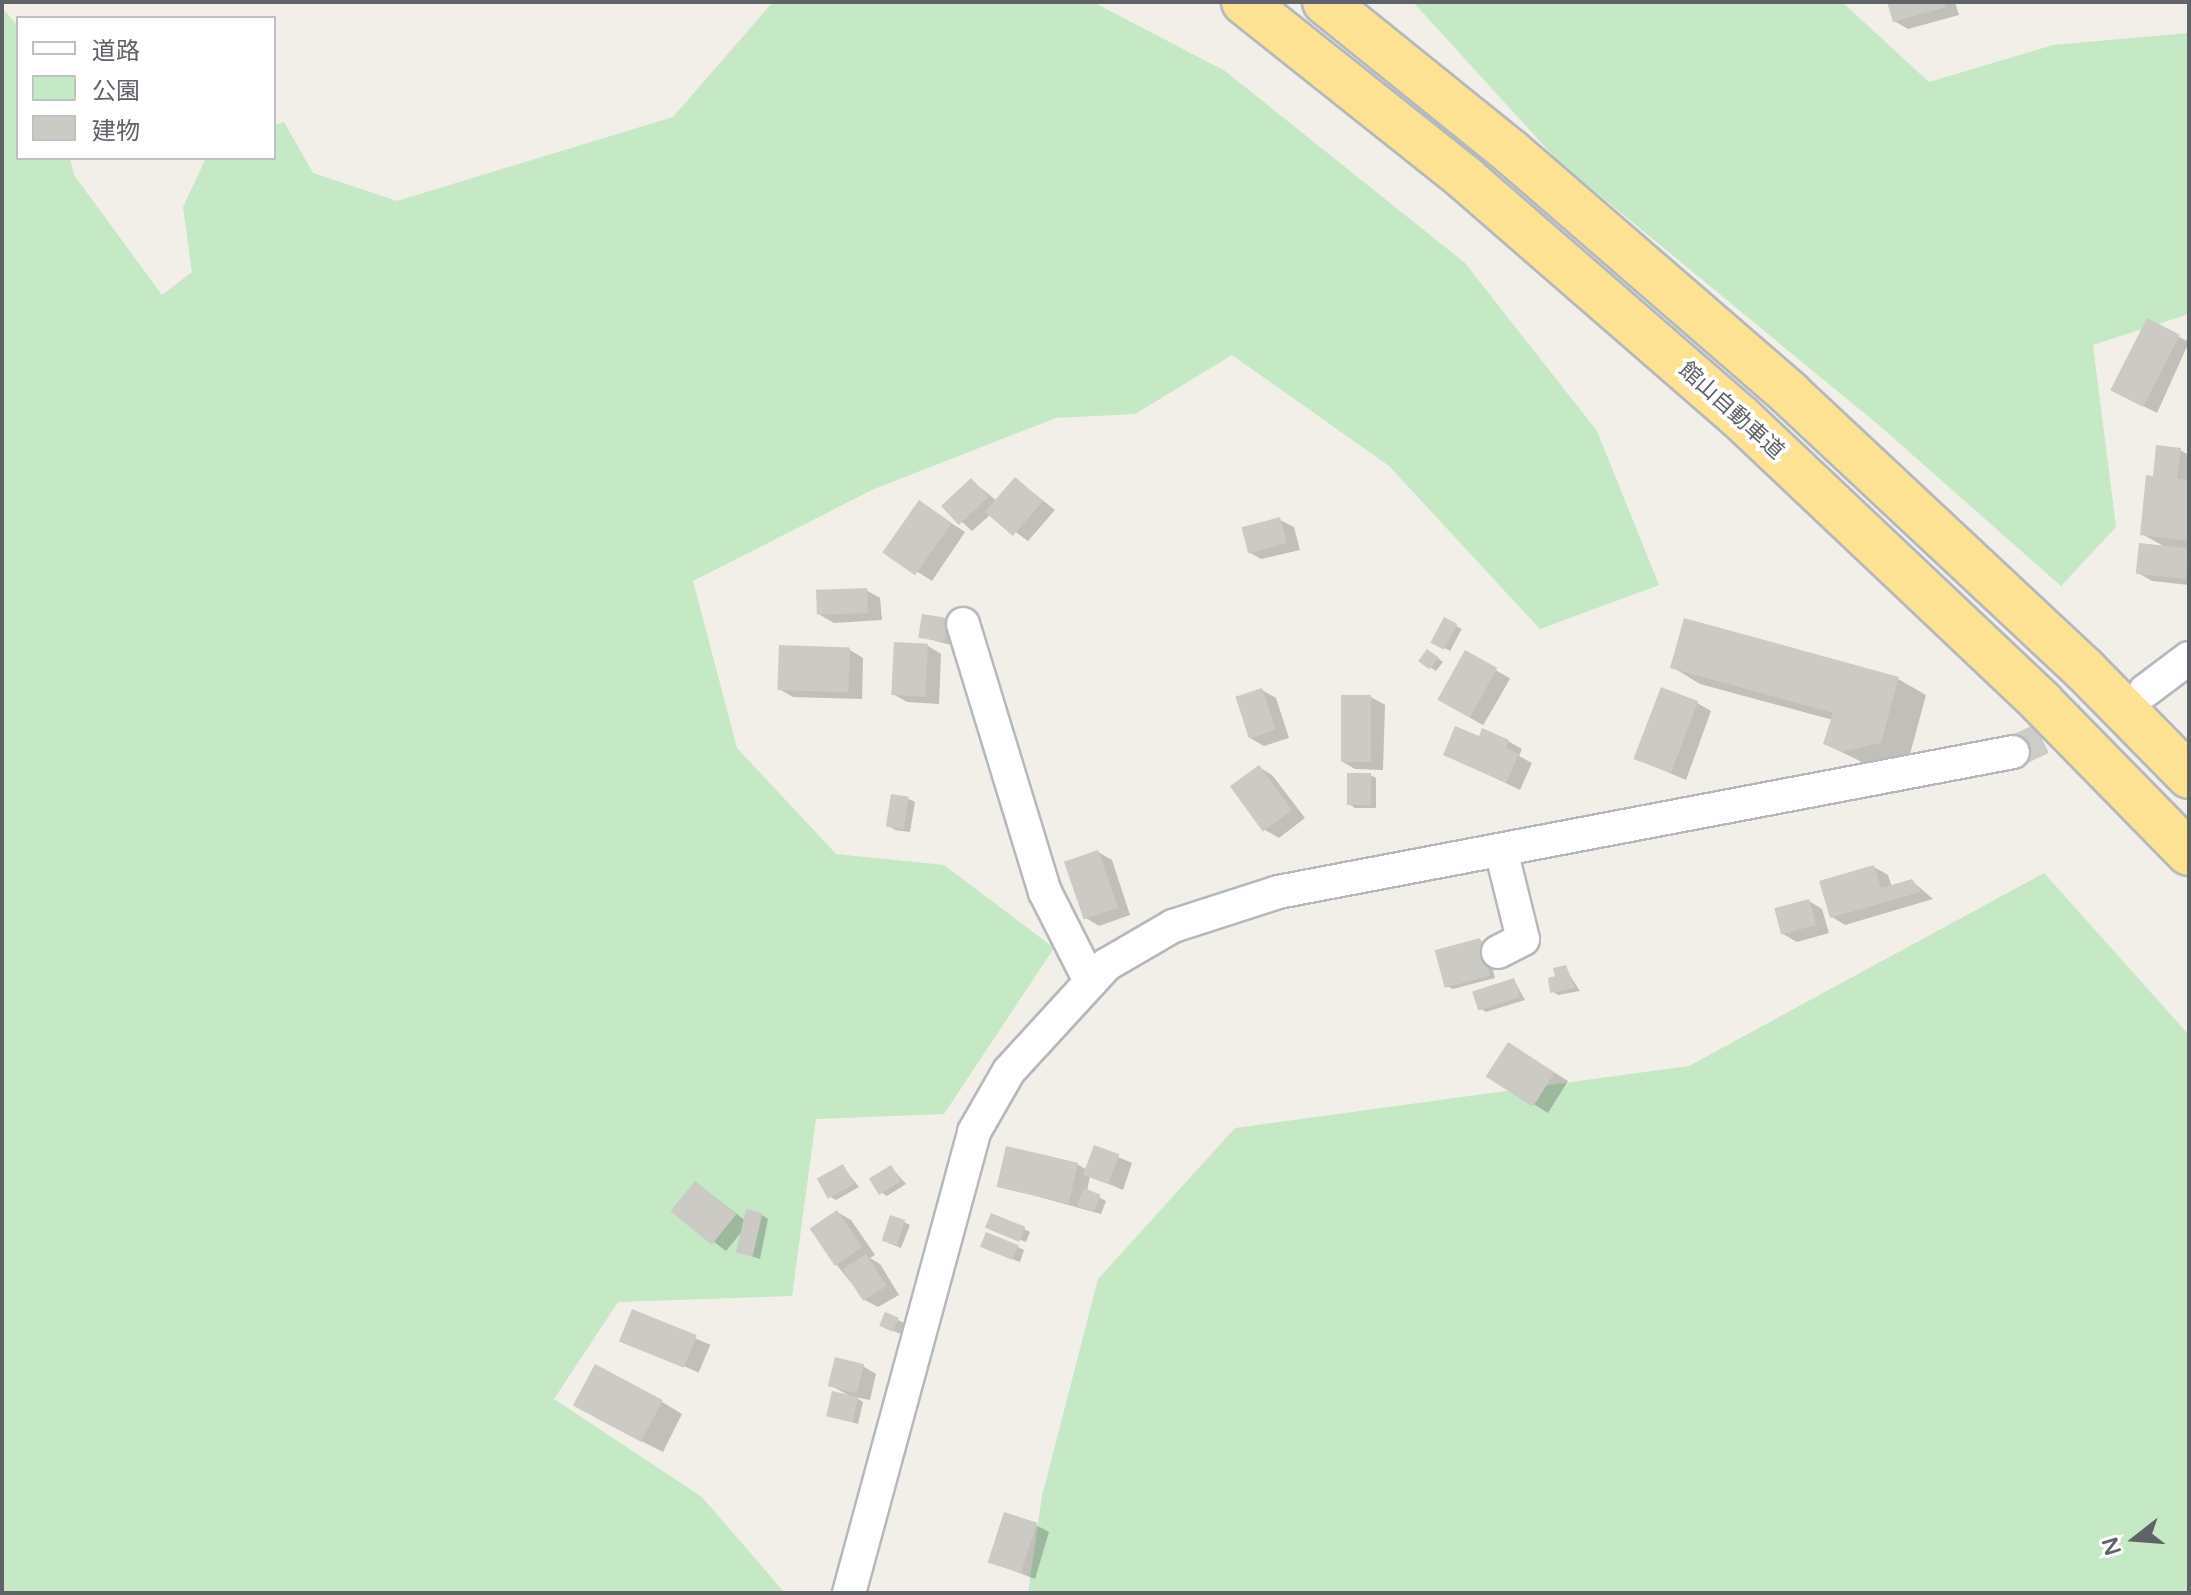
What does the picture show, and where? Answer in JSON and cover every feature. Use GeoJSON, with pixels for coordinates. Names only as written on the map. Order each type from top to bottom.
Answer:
{"type":"FeatureCollection","features":[{"type":"Feature","properties":{"kind":"highway","name":"館山自動車道"},"geometry":{"type":"LineString","coordinates":[[1244,2],[1465,178],[1740,417],[2042,703],[2189,853]]}},
{"type":"Feature","properties":{"kind":"highway"},"geometry":{"type":"LineString","coordinates":[[1325,2],[1511,152],[1790,394],[2084,669],[2189,776]]}},
{"type":"Feature","properties":{"kind":"street"},"geometry":{"type":"LineString","coordinates":[[963,624],[1045,892],[1090,981]]}},
{"type":"Feature","properties":{"kind":"street"},"geometry":{"type":"LineString","coordinates":[[2145,691],[2185,670]]}},
{"type":"Feature","properties":{"kind":"street"},"geometry":{"type":"LineString","coordinates":[[849,1593],[974,1132],[1009,1071],[1106,965],[1173,926],[1216,909],[1501,850],[2013,752]]}},
{"type":"Feature","properties":{"kind":"street"},"geometry":{"type":"LineString","coordinates":[[1498,952],[1523,939],[1501,850]]}},
{"type":"Feature","properties":{"kind":"green space"},"geometry":{"type":"Polygon","coordinates":[[[773,2],[1093,2],[1225,71],[1465,263],[1597,431],[1659,585],[1540,629],[1389,466],[1232,355],[1135,414],[1056,418],[874,489],[693,581],[737,748],[836,854],[944,865],[1054,948],[944,1114],[816,1119],[792,1296],[618,1302],[554,1399],[702,1497],[785,1593],[2,1593],[2,8],[16,24],[16,160],[70,160],[74,175],[162,295],[192,272],[183,207],[205,160],[276,160],[276,124],[284,122],[313,173],[397,201],[673,117],[773,2]]]}},
{"type":"Feature","properties":{"kind":"green space"},"geometry":{"type":"Polygon","coordinates":[[[1413,2],[1842,2],[1929,82],[2053,45],[2189,33],[2189,314],[2093,345],[2116,527],[2061,586],[1881,427],[1558,161],[1413,2]]]}},
{"type":"Feature","properties":{"kind":"green space"},"geometry":{"type":"Polygon","coordinates":[[[2044,873],[2189,1035],[2189,1593],[1028,1593],[1042,1496],[1098,1279],[1235,1128],[1689,1066],[2044,873]]]}},
{"type":"Feature","properties":{"kind":"building"},"geometry":{"type":"Polygon","coordinates":[[[1887,2],[1945,2],[1946,7],[1893,22],[1887,2]]]}},
{"type":"Feature","properties":{"kind":"building"},"geometry":{"type":"Polygon","coordinates":[[[2147,318],[2180,335],[2143,407],[2110,390],[2147,318]]]}},
{"type":"Feature","properties":{"kind":"building"},"geometry":{"type":"Polygon","coordinates":[[[2156,445],[2181,448],[2177,479],[2189,480],[2189,541],[2140,535],[2146,475],[2153,476],[2156,445]]]}},
{"type":"Feature","properties":{"kind":"building"},"geometry":{"type":"Polygon","coordinates":[[[1015,477],[1043,501],[1013,536],[985,512],[1015,477]]]}},
{"type":"Feature","properties":{"kind":"building"},"geometry":{"type":"Polygon","coordinates":[[[971,478],[989,497],[959,525],[941,506],[971,478]]]}},
{"type":"Feature","properties":{"kind":"building"},"geometry":{"type":"Polygon","coordinates":[[[919,500],[952,523],[915,575],[882,552],[919,500]]]}},
{"type":"Feature","properties":{"kind":"building"},"geometry":{"type":"Polygon","coordinates":[[[1280,517],[1287,543],[1248,553],[1241,527],[1280,517]]]}},
{"type":"Feature","properties":{"kind":"building"},"geometry":{"type":"Polygon","coordinates":[[[2139,543],[2189,548],[2185,579],[2136,574],[2139,543]]]}},
{"type":"Feature","properties":{"kind":"building"},"geometry":{"type":"Polygon","coordinates":[[[867,588],[868,613],[817,615],[816,590],[867,588]]]}},
{"type":"Feature","properties":{"kind":"building"},"geometry":{"type":"Polygon","coordinates":[[[922,614],[948,618],[944,642],[918,638],[922,614]]]}},
{"type":"Feature","properties":{"kind":"building"},"geometry":{"type":"Polygon","coordinates":[[[1444,617],[1457,624],[1444,650],[1430,643],[1444,617]]]}},
{"type":"Feature","properties":{"kind":"building"},"geometry":{"type":"Polygon","coordinates":[[[1684,618],[1899,677],[1881,743],[1842,752],[1823,744],[1833,713],[1670,668],[1684,618]]]}},
{"type":"Feature","properties":{"kind":"building"},"geometry":{"type":"Polygon","coordinates":[[[894,642],[928,644],[925,697],[891,695],[894,642]]]}},
{"type":"Feature","properties":{"kind":"building"},"geometry":{"type":"Polygon","coordinates":[[[779,645],[850,647],[848,692],[777,690],[779,645]]]}},
{"type":"Feature","properties":{"kind":"building"},"geometry":{"type":"Polygon","coordinates":[[[1427,649],[1438,657],[1430,669],[1418,661],[1427,649]]]}},
{"type":"Feature","properties":{"kind":"building"},"geometry":{"type":"Polygon","coordinates":[[[1465,650],[1497,668],[1470,718],[1437,700],[1465,650]]]}},
{"type":"Feature","properties":{"kind":"building"},"geometry":{"type":"Polygon","coordinates":[[[1661,687],[1698,701],[1671,773],[1633,759],[1661,687]]]}},
{"type":"Feature","properties":{"kind":"building"},"geometry":{"type":"Polygon","coordinates":[[[1262,688],[1276,730],[1249,738],[1235,697],[1262,688]]]}},
{"type":"Feature","properties":{"kind":"building"},"geometry":{"type":"Polygon","coordinates":[[[1341,695],[1371,695],[1371,762],[1341,762],[1341,695]]]}},
{"type":"Feature","properties":{"kind":"building"},"geometry":{"type":"Polygon","coordinates":[[[1455,726],[1479,736],[1482,728],[1509,740],[1506,748],[1519,754],[1506,783],[1443,755],[1455,726]]]}},
{"type":"Feature","properties":{"kind":"building"},"geometry":{"type":"Polygon","coordinates":[[[1259,765],[1292,810],[1263,831],[1230,786],[1259,765]]]}},
{"type":"Feature","properties":{"kind":"building"},"geometry":{"type":"Polygon","coordinates":[[[1347,773],[1371,773],[1371,805],[1347,805],[1347,773]]]}},
{"type":"Feature","properties":{"kind":"building"},"geometry":{"type":"Polygon","coordinates":[[[891,794],[909,797],[904,829],[886,827],[891,794]]]}},
{"type":"Feature","properties":{"kind":"building"},"geometry":{"type":"Polygon","coordinates":[[[1098,850],[1118,908],[1084,919],[1064,862],[1098,850]]]}},
{"type":"Feature","properties":{"kind":"building"},"geometry":{"type":"Polygon","coordinates":[[[1874,865],[1881,888],[1912,879],[1921,892],[1830,918],[1819,881],[1874,865]]]}},
{"type":"Feature","properties":{"kind":"building"},"geometry":{"type":"Polygon","coordinates":[[[1809,899],[1816,925],[1781,934],[1774,908],[1809,899]]]}},
{"type":"Feature","properties":{"kind":"building"},"geometry":{"type":"Polygon","coordinates":[[[1480,938],[1490,976],[1445,988],[1435,950],[1480,938]]]}},
{"type":"Feature","properties":{"kind":"building"},"geometry":{"type":"Polygon","coordinates":[[[1566,965],[1575,988],[1550,993],[1548,978],[1555,976],[1553,968],[1566,965]]]}},
{"type":"Feature","properties":{"kind":"building"},"geometry":{"type":"Polygon","coordinates":[[[1514,978],[1520,997],[1478,1011],[1472,992],[1514,978]]]}},
{"type":"Feature","properties":{"kind":"building"},"geometry":{"type":"Polygon","coordinates":[[[1508,1042],[1555,1072],[1533,1107],[1486,1076],[1508,1042]]]}},
{"type":"Feature","properties":{"kind":"building"},"geometry":{"type":"Polygon","coordinates":[[[1094,1145],[1119,1154],[1108,1184],[1083,1175],[1094,1145]]]}},
{"type":"Feature","properties":{"kind":"building"},"geometry":{"type":"Polygon","coordinates":[[[1006,1146],[1078,1163],[1069,1204],[997,1187],[1006,1146]]]}},
{"type":"Feature","properties":{"kind":"building"},"geometry":{"type":"Polygon","coordinates":[[[843,1164],[854,1184],[828,1199],[817,1179],[843,1164]]]}},
{"type":"Feature","properties":{"kind":"building"},"geometry":{"type":"Polygon","coordinates":[[[891,1165],[901,1181],[879,1195],[869,1179],[891,1165]]]}},
{"type":"Feature","properties":{"kind":"building"},"geometry":{"type":"Polygon","coordinates":[[[695,1181],[736,1214],[712,1245],[670,1211],[695,1181]]]}},
{"type":"Feature","properties":{"kind":"building"},"geometry":{"type":"Polygon","coordinates":[[[1084,1188],[1101,1195],[1094,1212],[1077,1206],[1084,1188]]]}},
{"type":"Feature","properties":{"kind":"building"},"geometry":{"type":"Polygon","coordinates":[[[746,1209],[763,1213],[752,1257],[736,1253],[746,1209]]]}},
{"type":"Feature","properties":{"kind":"building"},"geometry":{"type":"Polygon","coordinates":[[[837,1210],[862,1247],[835,1266],[810,1228],[837,1210]]]}},
{"type":"Feature","properties":{"kind":"building"},"geometry":{"type":"Polygon","coordinates":[[[991,1213],[1025,1227],[1019,1242],[985,1228],[991,1213]]]}},
{"type":"Feature","properties":{"kind":"building"},"geometry":{"type":"Polygon","coordinates":[[[890,1215],[905,1220],[897,1246],[882,1241],[890,1215]]]}},
{"type":"Feature","properties":{"kind":"building"},"geometry":{"type":"Polygon","coordinates":[[[986,1232],[1018,1245],[1012,1260],[980,1247],[986,1232]]]}},
{"type":"Feature","properties":{"kind":"building"},"geometry":{"type":"Polygon","coordinates":[[[866,1254],[887,1286],[863,1301],[843,1269],[866,1254]]]}},
{"type":"Feature","properties":{"kind":"building"},"geometry":{"type":"Polygon","coordinates":[[[632,1309],[697,1335],[684,1368],[619,1341],[632,1309]]]}},
{"type":"Feature","properties":{"kind":"building"},"geometry":{"type":"Polygon","coordinates":[[[885,1312],[899,1318],[893,1332],[879,1326],[885,1312]]]}},
{"type":"Feature","properties":{"kind":"building"},"geometry":{"type":"Polygon","coordinates":[[[835,1357],[864,1364],[857,1393],[828,1386],[835,1357]]]}},
{"type":"Feature","properties":{"kind":"building"},"geometry":{"type":"Polygon","coordinates":[[[595,1364],[663,1400],[641,1442],[573,1405],[595,1364]]]}},
{"type":"Feature","properties":{"kind":"building"},"geometry":{"type":"Polygon","coordinates":[[[832,1391],[858,1397],[852,1422],[826,1416],[832,1391]]]}},
{"type":"Feature","properties":{"kind":"building"},"geometry":{"type":"Polygon","coordinates":[[[1004,1512],[1037,1523],[1021,1573],[988,1562],[1004,1512]]]}},
{"type":"Feature","properties":{"kind":"tunnel"},"geometry":{"type":"LineString","coordinates":[[2013,752],[2137,695]]}}]}
